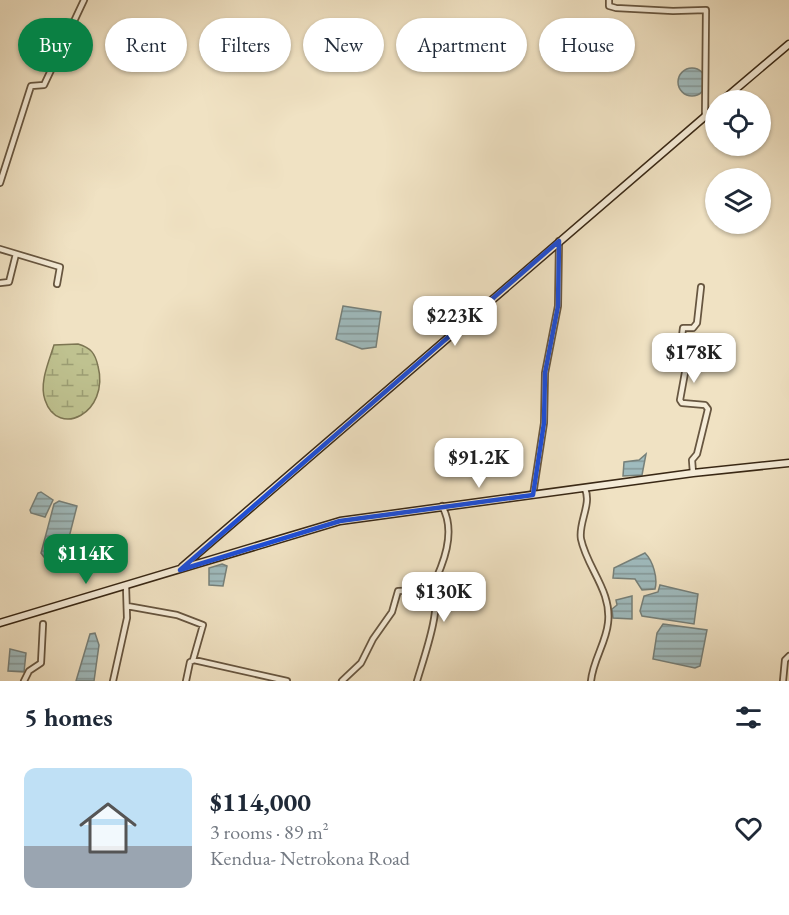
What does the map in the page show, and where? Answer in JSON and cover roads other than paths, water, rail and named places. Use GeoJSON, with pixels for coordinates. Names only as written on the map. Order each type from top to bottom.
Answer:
{"type":"FeatureCollection","features":[{"type":"Feature","properties":{"kind":"main road"},"geometry":{"type":"LineString","coordinates":[[735,90],[789,44]]}},
{"type":"Feature","properties":{"kind":"main road"},"geometry":{"type":"LineString","coordinates":[[180,570],[705,116]]}},
{"type":"Feature","properties":{"kind":"main road"},"geometry":{"type":"LineString","coordinates":[[0,623],[340,521],[693,473],[789,463]]}},
{"type":"Feature","properties":{"kind":"street"},"geometry":{"type":"LineString","coordinates":[[0,183],[31,86],[44,85],[84,0]]}},
{"type":"Feature","properties":{"kind":"street"},"geometry":{"type":"LineString","coordinates":[[609,0],[609,6],[616,8],[706,10],[705,90]]}},
{"type":"Feature","properties":{"kind":"street"},"geometry":{"type":"LineString","coordinates":[[534,495],[544,423],[545,373],[558,306],[559,241]]}},
{"type":"Feature","properties":{"kind":"street"},"geometry":{"type":"LineString","coordinates":[[0,249],[60,267],[57,284]]}},
{"type":"Feature","properties":{"kind":"street"},"geometry":{"type":"LineString","coordinates":[[0,284],[9,282],[16,254]]}},
{"type":"Feature","properties":{"kind":"street"},"geometry":{"type":"LineString","coordinates":[[693,473],[692,460],[697,454],[708,410],[705,405],[680,400],[688,356],[680,353],[683,328],[693,328],[697,323],[701,287]]}},
{"type":"Feature","properties":{"kind":"street"},"geometry":{"type":"LineString","coordinates":[[585,489],[587,496],[581,540],[600,579],[608,622],[593,666],[591,681]]}},
{"type":"Feature","properties":{"kind":"street"},"geometry":{"type":"LineString","coordinates":[[342,681],[361,663],[368,647],[392,612],[398,591],[427,592],[433,587],[447,546],[449,523],[442,506]]}},
{"type":"Feature","properties":{"kind":"street"},"geometry":{"type":"LineString","coordinates":[[113,681],[122,645],[127,606],[126,586]]}},
{"type":"Feature","properties":{"kind":"street"},"geometry":{"type":"LineString","coordinates":[[417,681],[435,614],[436,598],[433,587]]}},
{"type":"Feature","properties":{"kind":"street"},"geometry":{"type":"LineString","coordinates":[[127,606],[177,615],[203,625],[186,681]]}},
{"type":"Feature","properties":{"kind":"street"},"geometry":{"type":"LineString","coordinates":[[24,681],[29,671],[41,663],[42,624]]}},
{"type":"Feature","properties":{"kind":"street"},"geometry":{"type":"LineString","coordinates":[[783,681],[785,660],[789,656]]}},
{"type":"Feature","properties":{"kind":"street"},"geometry":{"type":"LineString","coordinates":[[193,660],[287,681]]}},
{"type":"Feature","properties":{"kind":"water"},"geometry":{"type":"Polygon","coordinates":[[[692,68],[702,72],[706,82],[702,92],[692,96],[682,92],[678,82],[682,72],[692,68]]]}},
{"type":"Feature","properties":{"kind":"water"},"geometry":{"type":"Polygon","coordinates":[[[343,306],[381,312],[376,347],[362,349],[336,339],[343,306]]]}},
{"type":"Feature","properties":{"kind":"water"},"geometry":{"type":"Polygon","coordinates":[[[646,454],[642,475],[623,476],[624,462],[639,460],[646,454]]]}},
{"type":"Feature","properties":{"kind":"water"},"geometry":{"type":"Polygon","coordinates":[[[41,492],[53,500],[45,517],[31,513],[30,510],[38,493],[41,492]]]}},
{"type":"Feature","properties":{"kind":"water"},"geometry":{"type":"Polygon","coordinates":[[[59,501],[77,506],[64,557],[57,561],[44,557],[41,553],[54,504],[59,501]]]}},
{"type":"Feature","properties":{"kind":"water"},"geometry":{"type":"Polygon","coordinates":[[[645,553],[654,570],[655,589],[642,590],[635,579],[613,578],[614,568],[645,553]]]}},
{"type":"Feature","properties":{"kind":"water"},"geometry":{"type":"Polygon","coordinates":[[[222,564],[227,566],[223,586],[209,585],[209,568],[222,564]]]}},
{"type":"Feature","properties":{"kind":"water"},"geometry":{"type":"Polygon","coordinates":[[[660,585],[698,594],[694,624],[642,616],[640,611],[644,596],[658,592],[660,585]]]}},
{"type":"Feature","properties":{"kind":"water"},"geometry":{"type":"Polygon","coordinates":[[[632,596],[632,619],[613,618],[612,609],[617,605],[616,600],[632,596]]]}},
{"type":"Feature","properties":{"kind":"water"},"geometry":{"type":"Polygon","coordinates":[[[663,624],[707,630],[700,666],[695,668],[653,659],[657,633],[663,624]]]}},
{"type":"Feature","properties":{"kind":"water"},"geometry":{"type":"Polygon","coordinates":[[[95,633],[99,645],[94,681],[76,681],[90,634],[95,633]]]}},
{"type":"Feature","properties":{"kind":"water"},"geometry":{"type":"Polygon","coordinates":[[[10,649],[26,653],[24,672],[8,671],[10,649]]]}}]}
